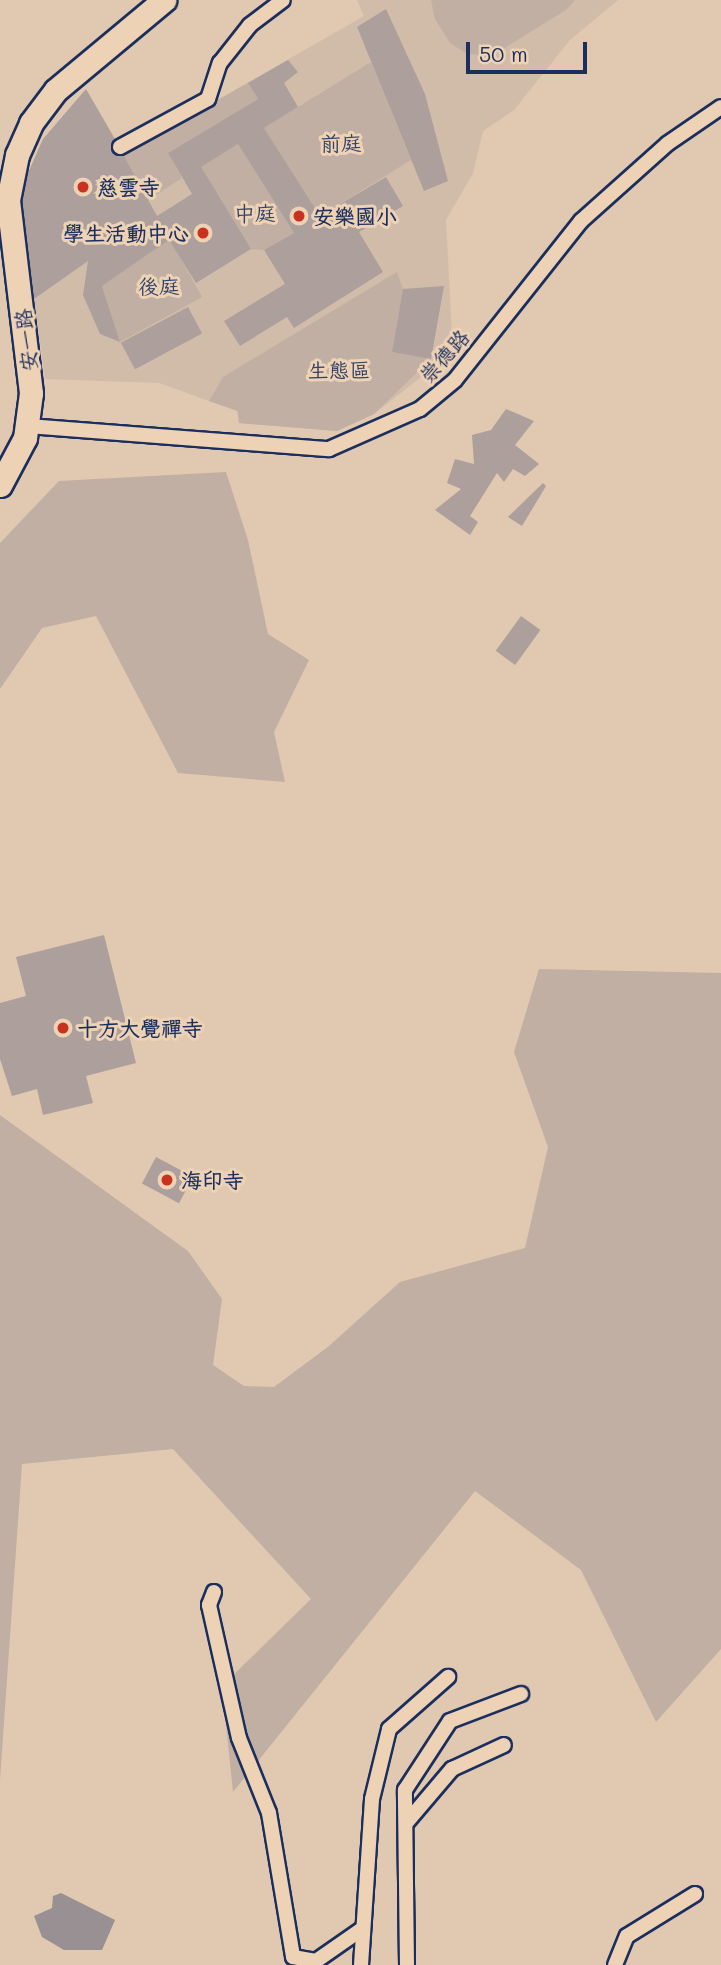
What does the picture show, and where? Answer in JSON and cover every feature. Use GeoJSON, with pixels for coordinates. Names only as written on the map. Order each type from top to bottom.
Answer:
{"type":"FeatureCollection","features":[{"type":"Feature","properties":{"kind":"main road","name":"安一路"},"geometry":{"type":"LineString","coordinates":[[0,485],[19,456],[28,426],[30,366],[8,200],[17,155],[32,123],[56,90],[164,0]]}},
{"type":"Feature","properties":{"kind":"street"},"geometry":{"type":"LineString","coordinates":[[120,147],[208,99],[220,62],[250,25],[283,0]]}},
{"type":"Feature","properties":{"kind":"street","name":"崇德路"},"geometry":{"type":"LineString","coordinates":[[28,426],[329,449],[420,409],[455,380],[581,222],[667,144],[721,107]]}},
{"type":"Feature","properties":{"kind":"street"},"geometry":{"type":"LineString","coordinates":[[215,1592],[209,1605],[239,1738],[269,1813],[293,1957],[316,1961],[362,1929]]}},
{"type":"Feature","properties":{"kind":"street"},"geometry":{"type":"LineString","coordinates":[[361,1965],[372,1799],[389,1729],[449,1676]]}},
{"type":"Feature","properties":{"kind":"street"},"geometry":{"type":"LineString","coordinates":[[407,1965],[405,1790],[450,1721],[521,1694]]}},
{"type":"Feature","properties":{"kind":"street"},"geometry":{"type":"LineString","coordinates":[[407,1822],[452,1769],[504,1745]]}},
{"type":"Feature","properties":{"kind":"street"},"geometry":{"type":"LineString","coordinates":[[615,1965],[627,1936],[695,1894]]}},
{"type":"Feature","properties":{"kind":"shaded area","name":"安樂國小"},"geometry":{"type":"Polygon","coordinates":[[[357,0],[618,0],[570,40],[514,110],[483,131],[473,173],[446,220],[453,352],[374,414],[337,431],[239,423],[237,411],[159,383],[45,379],[34,299],[154,212],[123,154],[364,16],[357,0]]]}},
{"type":"Feature","properties":{"kind":"shaded area"},"geometry":{"type":"Polygon","coordinates":[[[61,1893],[115,1920],[102,1950],[64,1950],[42,1937],[34,1916],[52,1908],[53,1896],[61,1893]]]}},
{"type":"Feature","properties":{"kind":"green space"},"geometry":{"type":"Polygon","coordinates":[[[431,0],[575,0],[566,10],[490,57],[466,53],[450,43],[435,19],[431,0]]]}},
{"type":"Feature","properties":{"kind":"green space","name":"前庭"},"geometry":{"type":"Polygon","coordinates":[[[371,62],[411,160],[320,216],[264,128],[371,62]]]}},
{"type":"Feature","properties":{"kind":"green space"},"geometry":{"type":"Polygon","coordinates":[[[248,83],[258,99],[168,153],[182,178],[148,200],[123,154],[248,83]]]}},
{"type":"Feature","properties":{"kind":"green space","name":"中庭"},"geometry":{"type":"Polygon","coordinates":[[[238,144],[294,233],[264,250],[251,249],[197,169],[238,144]]]}},
{"type":"Feature","properties":{"kind":"green space","name":"後庭"},"geometry":{"type":"Polygon","coordinates":[[[155,212],[202,297],[120,342],[102,286],[155,250],[138,224],[155,212]]]}},
{"type":"Feature","properties":{"kind":"green space","name":"生態區"},"geometry":{"type":"Polygon","coordinates":[[[397,272],[403,289],[392,352],[431,359],[374,414],[337,431],[239,423],[238,411],[209,401],[223,377],[397,272]]]}},
{"type":"Feature","properties":{"kind":"green space"},"geometry":{"type":"Polygon","coordinates":[[[226,472],[248,540],[268,634],[309,660],[274,732],[285,782],[178,773],[96,616],[42,628],[0,689],[0,543],[59,481],[226,472]]]}},
{"type":"Feature","properties":{"kind":"green space"},"geometry":{"type":"Polygon","coordinates":[[[539,969],[721,973],[721,1649],[656,1722],[581,1570],[475,1491],[233,1792],[222,1686],[311,1599],[173,1449],[22,1464],[0,1780],[0,1115],[188,1251],[222,1299],[213,1365],[244,1386],[274,1387],[329,1346],[400,1282],[525,1248],[548,1147],[514,1052],[539,969]]]}},
{"type":"Feature","properties":{"kind":"building"},"geometry":{"type":"Polygon","coordinates":[[[386,9],[425,94],[448,181],[424,191],[357,27],[386,9]]]}},
{"type":"Feature","properties":{"kind":"building"},"geometry":{"type":"Polygon","coordinates":[[[288,60],[298,72],[284,83],[298,107],[264,128],[320,216],[386,177],[403,206],[359,232],[383,272],[294,328],[287,317],[240,346],[224,321],[285,284],[264,250],[294,233],[238,144],[201,167],[251,249],[196,283],[169,240],[102,286],[120,342],[100,334],[83,295],[88,261],[34,299],[22,201],[28,173],[43,139],[86,89],[115,139],[112,152],[124,156],[157,216],[192,194],[168,153],[258,99],[248,83],[288,60]]]}},
{"type":"Feature","properties":{"kind":"building"},"geometry":{"type":"Polygon","coordinates":[[[444,286],[431,359],[392,352],[403,289],[444,286]]]}},
{"type":"Feature","properties":{"kind":"building"},"geometry":{"type":"Polygon","coordinates":[[[188,307],[202,333],[135,369],[121,343],[188,307]]]}},
{"type":"Feature","properties":{"kind":"building"},"geometry":{"type":"Polygon","coordinates":[[[506,409],[534,421],[515,445],[539,464],[525,476],[513,469],[504,482],[497,473],[470,516],[478,522],[470,535],[435,510],[461,489],[447,483],[455,459],[474,464],[472,435],[491,430],[506,409]]]}},
{"type":"Feature","properties":{"kind":"building"},"geometry":{"type":"Polygon","coordinates":[[[543,483],[546,486],[522,526],[508,517],[543,483]]]}},
{"type":"Feature","properties":{"kind":"building"},"geometry":{"type":"Polygon","coordinates":[[[521,616],[540,630],[515,665],[496,651],[521,616]]]}},
{"type":"Feature","properties":{"kind":"building","name":"十方大覺禪寺"},"geometry":{"type":"Polygon","coordinates":[[[104,935],[136,1063],[86,1076],[93,1103],[43,1115],[37,1089],[12,1096],[0,1059],[0,1003],[26,996],[16,957],[104,935]]]}},
{"type":"Feature","properties":{"kind":"building","name":"海印寺"},"geometry":{"type":"Polygon","coordinates":[[[156,1157],[193,1177],[179,1203],[142,1183],[156,1157]]]}},
{"type":"Feature","properties":{"kind":"place","name":"慈雲寺"},"geometry":{"type":"Point","coordinates":[83,187]}},
{"type":"Feature","properties":{"kind":"place","name":"安樂國小"},"geometry":{"type":"Point","coordinates":[299,216]}},
{"type":"Feature","properties":{"kind":"place","name":"學生活動中心"},"geometry":{"type":"Point","coordinates":[203,233]}},
{"type":"Feature","properties":{"kind":"place","name":"十方大覺禪寺"},"geometry":{"type":"Point","coordinates":[63,1028]}},
{"type":"Feature","properties":{"kind":"place","name":"海印寺"},"geometry":{"type":"Point","coordinates":[167,1180]}}]}
